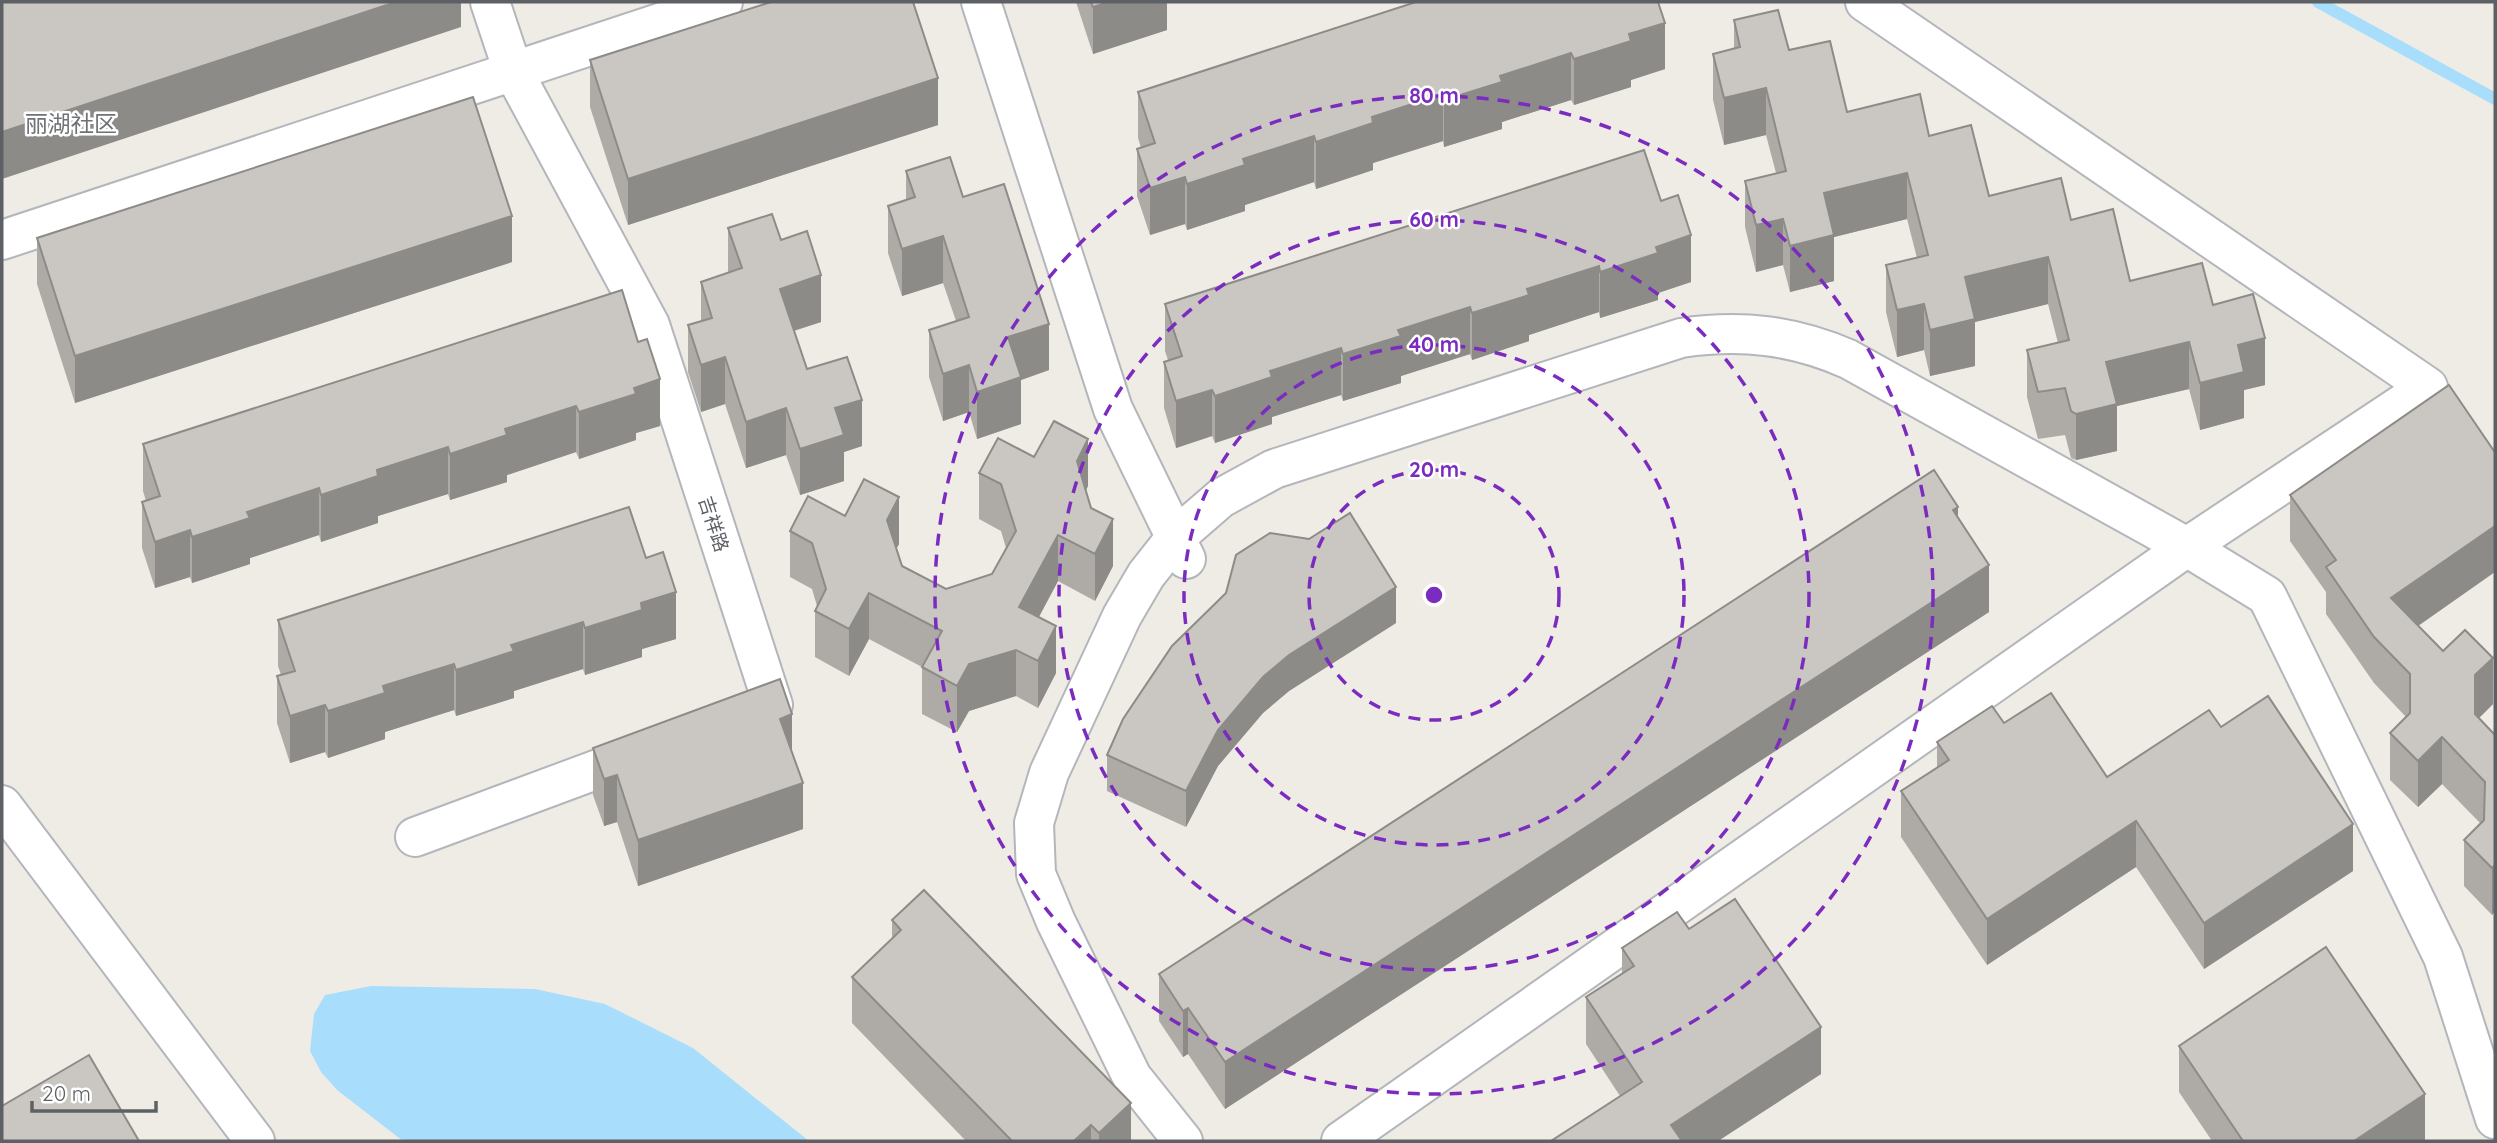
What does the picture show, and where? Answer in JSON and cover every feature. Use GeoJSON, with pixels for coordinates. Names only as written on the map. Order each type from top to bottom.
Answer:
{"type":"FeatureCollection","features":[{"type":"Feature","properties":{"kind":"street","name":"吉祥路"},"geometry":{"type":"LineString","coordinates":[[415,837],[773,705],[650,325],[513,71],[490,2]]}},
{"type":"Feature","properties":{"kind":"street"},"geometry":{"type":"LineString","coordinates":[[2,240],[723,2]]}},
{"type":"Feature","properties":{"kind":"street"},"geometry":{"type":"LineString","coordinates":[[981,2],[1113,409],[1181,548]]}},
{"type":"Feature","properties":{"kind":"street"},"geometry":{"type":"LineString","coordinates":[[1341,1141],[2187,547],[2428,387],[1865,2]]}},
{"type":"Feature","properties":{"kind":"street"},"geometry":{"type":"LineString","coordinates":[[1184,1141],[1132,1077],[1056,922],[1036,874],[1034,823],[1049,773],[1122,616],[1146,575],[1181,548],[1221,498],[1274,469],[1681,338],[1738,332],[1795,339],[1848,359],[2187,547],[2267,596],[2443,957],[2495,1119]]}},
{"type":"Feature","properties":{"kind":"street"},"geometry":{"type":"LineString","coordinates":[[2,805],[256,1141]]}},
{"type":"Feature","properties":{"kind":"water"},"geometry":{"type":"Polygon","coordinates":[[[371,986],[535,989],[605,1004],[693,1048],[809,1141],[403,1141],[337,1090],[321,1072],[310,1051],[314,1014],[325,995],[371,986]]]}},
{"type":"Feature","properties":{"kind":"building"},"geometry":{"type":"Polygon","coordinates":[[[2,2],[396,2],[2,132],[2,2]]]}},
{"type":"Feature","properties":{"kind":"building"},"geometry":{"type":"Polygon","coordinates":[[[771,2],[913,2],[938,78],[628,179],[590,60],[771,2]]]}},
{"type":"Feature","properties":{"kind":"building"},"geometry":{"type":"Polygon","coordinates":[[[1091,2],[1109,2],[1093,7],[1091,2]]]}},
{"type":"Feature","properties":{"kind":"building"},"geometry":{"type":"Polygon","coordinates":[[[1416,2],[1658,2],[1665,23],[1629,34],[1631,41],[1574,59],[1571,53],[1500,76],[1502,82],[1444,100],[1443,94],[1372,117],[1373,123],[1316,142],[1314,136],[1243,159],[1245,165],[1187,184],[1185,177],[1150,188],[1137,149],[1155,143],[1138,92],[1416,2]]]}},
{"type":"Feature","properties":{"kind":"building"},"geometry":{"type":"Polygon","coordinates":[[[1778,10],[1789,50],[1830,41],[1847,112],[1920,94],[1929,136],[1971,125],[1989,196],[2061,178],[2071,220],[2113,209],[2130,281],[2202,263],[2213,305],[2253,294],[2265,338],[2238,345],[2244,372],[2200,383],[2189,342],[2106,362],[2117,404],[2076,414],[2071,411],[2065,388],[2038,392],[2027,350],[2069,340],[2048,257],[1965,277],[1975,319],[1930,330],[1924,304],[1897,310],[1886,265],[1928,255],[1907,173],[1824,193],[1834,235],[1790,246],[1783,219],[1756,225],[1745,181],[1786,171],[1766,88],[1724,98],[1713,54],[1740,47],[1734,20],[1778,10]]]}},
{"type":"Feature","properties":{"kind":"building"},"geometry":{"type":"Polygon","coordinates":[[[473,97],[512,216],[75,356],[37,238],[473,97]]]}},
{"type":"Feature","properties":{"kind":"building"},"geometry":{"type":"Polygon","coordinates":[[[1644,150],[1661,201],[1678,195],[1691,235],[1656,247],[1658,253],[1600,272],[1599,266],[1527,289],[1529,295],[1472,313],[1470,307],[1398,330],[1401,336],[1343,354],[1341,348],[1270,371],[1272,377],[1215,396],[1212,390],[1176,401],[1164,362],[1182,356],[1165,304],[1644,150]]]}},
{"type":"Feature","properties":{"kind":"building"},"geometry":{"type":"Polygon","coordinates":[[[950,157],[963,197],[1004,184],[1049,324],[1008,337],[1021,377],[977,392],[969,365],[943,374],[929,330],[969,317],[943,236],[902,249],[888,206],[915,197],[906,171],[950,157]]]}},
{"type":"Feature","properties":{"kind":"building"},"geometry":{"type":"Polygon","coordinates":[[[772,214],[781,240],[807,231],[821,275],[780,289],[807,369],[847,357],[862,400],[835,408],[844,435],[800,449],[786,408],[746,422],[725,357],[701,365],[688,325],[712,318],[701,282],[742,268],[728,228],[772,214]]]}},
{"type":"Feature","properties":{"kind":"building"},"geometry":{"type":"Polygon","coordinates":[[[622,290],[638,342],[647,339],[660,379],[634,388],[636,394],[579,412],[576,406],[505,429],[507,435],[450,454],[448,447],[377,470],[378,476],[321,495],[319,488],[247,512],[250,518],[192,537],[190,530],[155,542],[142,502],[160,496],[143,444],[622,290]]]}},
{"type":"Feature","properties":{"kind":"building"},"geometry":{"type":"Polygon","coordinates":[[[2449,385],[2495,450],[2495,526],[2391,598],[2443,651],[2465,630],[2493,658],[2475,675],[2475,714],[2495,735],[2495,865],[2492,868],[2464,840],[2484,820],[2485,782],[2442,737],[2418,761],[2390,733],[2410,713],[2410,674],[2374,637],[2326,567],[2336,560],[2290,495],[2449,385]]]}},
{"type":"Feature","properties":{"kind":"building"},"geometry":{"type":"Polygon","coordinates":[[[1054,421],[1088,439],[1077,461],[1091,508],[1113,519],[1095,554],[1058,535],[1019,607],[1056,626],[1038,661],[1016,650],[969,664],[957,686],[922,667],[942,631],[869,593],[849,629],[815,611],[826,589],[812,543],[790,531],[808,496],[845,516],[864,479],[899,497],[887,520],[902,566],[946,589],[992,574],[1016,531],[1001,484],[979,473],[998,438],[1034,457],[1054,421]]]}},
{"type":"Feature","properties":{"kind":"building"},"geometry":{"type":"Polygon","coordinates":[[[1934,470],[1958,507],[1953,510],[1989,565],[1225,1062],[1188,1008],[1183,1011],[1159,974],[1934,470]]]}},
{"type":"Feature","properties":{"kind":"building"},"geometry":{"type":"Polygon","coordinates":[[[629,507],[646,558],[663,552],[676,592],[641,603],[642,610],[585,628],[583,622],[511,645],[514,651],[456,670],[454,664],[383,686],[385,693],[328,711],[325,705],[290,716],[277,676],[295,671],[278,620],[629,507]]]}},
{"type":"Feature","properties":{"kind":"building"},"geometry":{"type":"Polygon","coordinates":[[[1350,513],[1396,587],[1289,655],[1263,677],[1218,730],[1186,791],[1107,755],[1123,719],[1172,646],[1226,593],[1236,555],[1270,533],[1309,539],[1350,513]]]}},
{"type":"Feature","properties":{"kind":"building"},"geometry":{"type":"Polygon","coordinates":[[[780,679],[792,714],[780,719],[803,783],[638,840],[617,775],[604,779],[593,748],[780,679]]]}},
{"type":"Feature","properties":{"kind":"building"},"geometry":{"type":"Polygon","coordinates":[[[2051,693],[2107,777],[2209,710],[2221,727],[2268,696],[2353,824],[2204,923],[2136,821],[1987,919],[1901,791],[1949,760],[1937,742],[1992,706],[2004,723],[2051,693]]]}},
{"type":"Feature","properties":{"kind":"building"},"geometry":{"type":"Polygon","coordinates":[[[924,890],[1131,1103],[1099,1133],[1091,1125],[1074,1141],[1012,1141],[852,977],[901,930],[892,920],[924,890]]]}},
{"type":"Feature","properties":{"kind":"building"},"geometry":{"type":"Polygon","coordinates":[[[1735,899],[1821,1027],[1671,1125],[1682,1141],[1551,1141],[1642,1082],[1586,997],[1634,966],[1622,948],[1677,912],[1689,929],[1735,899]]]}},
{"type":"Feature","properties":{"kind":"building"},"geometry":{"type":"Polygon","coordinates":[[[2326,947],[2425,1094],[2354,1141],[2243,1141],[2179,1046],[2326,947]]]}},
{"type":"Feature","properties":{"kind":"building"},"geometry":{"type":"Polygon","coordinates":[[[89,1055],[139,1141],[2,1141],[2,1106],[89,1055]]]}},
{"type":"Feature","properties":{"kind":"waterway"},"geometry":{"type":"LineString","coordinates":[[2318,2],[2495,99]]}},
{"type":"Feature","properties":{"kind":"district","name":"丽湖社区"},"geometry":{"type":"Point","coordinates":[71,123]}}]}
